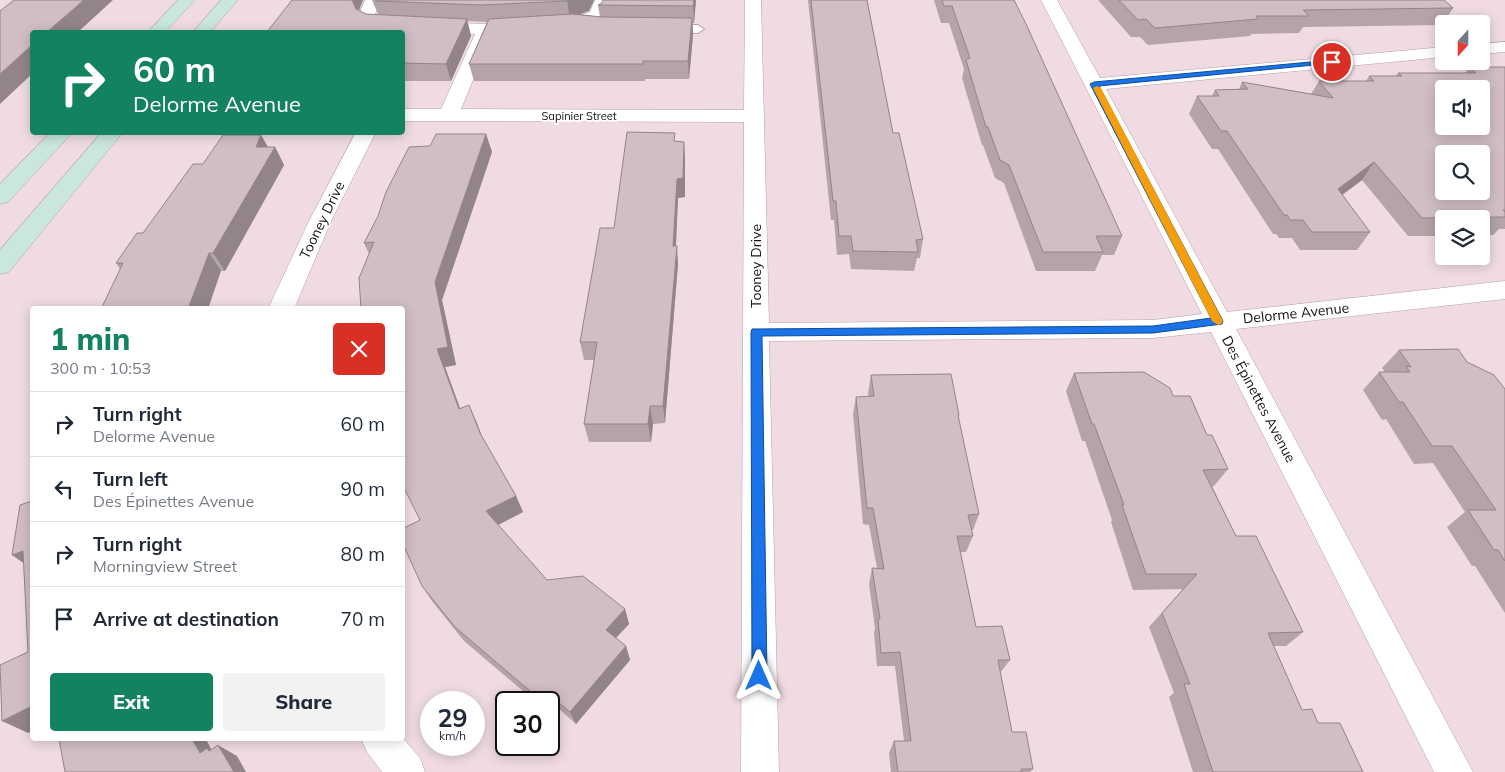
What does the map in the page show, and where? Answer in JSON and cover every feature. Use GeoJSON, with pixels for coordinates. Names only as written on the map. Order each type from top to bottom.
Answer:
{"type":"FeatureCollection","features":[{"type":"Feature","properties":{"kind":"main road"},"geometry":{"type":"LineString","coordinates":[[158,30],[186,0]]}},
{"type":"Feature","properties":{"kind":"main road"},"geometry":{"type":"LineString","coordinates":[[203,30],[230,0]]}},
{"type":"Feature","properties":{"kind":"main road"},"geometry":{"type":"LineString","coordinates":[[0,197],[60,135]]}},
{"type":"Feature","properties":{"kind":"main road"},"geometry":{"type":"LineString","coordinates":[[0,266],[110,135]]}},
{"type":"Feature","properties":{"kind":"street"},"geometry":{"type":"LineString","coordinates":[[373,0],[367,14],[369,20],[379,25],[485,29],[571,24],[588,20],[597,14],[603,0]]}},
{"type":"Feature","properties":{"kind":"street","name":"Tooney Drive"},"geometry":{"type":"LineString","coordinates":[[753,0],[760,772]]}},
{"type":"Feature","properties":{"kind":"street","name":"Des Épinettes Avenue"},"geometry":{"type":"LineString","coordinates":[[1049,0],[1454,772]]}},
{"type":"Feature","properties":{"kind":"street"},"geometry":{"type":"LineString","coordinates":[[448,116],[485,29]]}},
{"type":"Feature","properties":{"kind":"street"},"geometry":{"type":"LineString","coordinates":[[1490,48],[1505,47]]}},
{"type":"Feature","properties":{"kind":"street"},"geometry":{"type":"LineString","coordinates":[[1094,84],[1435,53]]}},
{"type":"Feature","properties":{"kind":"street","name":"Sapinier Street"},"geometry":{"type":"LineString","coordinates":[[405,115],[755,116]]}},
{"type":"Feature","properties":{"kind":"street","name":"Tooney Drive"},"geometry":{"type":"LineString","coordinates":[[283,306],[291,283],[320,221],[364,135]]}},
{"type":"Feature","properties":{"kind":"street","name":"Delorme Avenue"},"geometry":{"type":"LineString","coordinates":[[756,332],[1153,329],[1505,290]]}},
{"type":"Feature","properties":{"kind":"street"},"geometry":{"type":"LineString","coordinates":[[382,741],[406,772]]}},
{"type":"Feature","properties":{"kind":"lane"},"geometry":{"type":"LineString","coordinates":[[571,24],[604,28]]}},
{"type":"Feature","properties":{"kind":"lane"},"geometry":{"type":"LineString","coordinates":[[651,28],[698,29]]}},
{"type":"Feature","properties":{"kind":"building"},"geometry":{"type":"Polygon","coordinates":[[[14,0],[84,0],[49,30],[30,30],[30,47],[0,74],[0,11],[14,0]]]}},
{"type":"Feature","properties":{"kind":"building"},"geometry":{"type":"Polygon","coordinates":[[[292,0],[352,0],[356,9],[366,14],[467,19],[446,64],[405,63],[405,30],[269,30],[292,0]]]}},
{"type":"Feature","properties":{"kind":"building"},"geometry":{"type":"Polygon","coordinates":[[[375,0],[570,0],[481,5],[375,0]]]}},
{"type":"Feature","properties":{"kind":"building"},"geometry":{"type":"Polygon","coordinates":[[[603,0],[694,0],[693,6],[598,5],[603,0]]]}},
{"type":"Feature","properties":{"kind":"building"},"geometry":{"type":"Polygon","coordinates":[[[811,0],[867,0],[893,133],[899,133],[923,239],[916,240],[918,252],[853,251],[851,236],[839,236],[836,201],[833,201],[811,0]]]}},
{"type":"Feature","properties":{"kind":"building"},"geometry":{"type":"Polygon","coordinates":[[[942,0],[1014,0],[1122,236],[1096,236],[1103,252],[1043,252],[1009,165],[1000,160],[988,127],[986,127],[966,60],[970,58],[952,6],[944,6],[942,0]]]}},
{"type":"Feature","properties":{"kind":"building"},"geometry":{"type":"Polygon","coordinates":[[[1119,0],[1444,0],[1453,8],[1303,10],[1309,16],[1256,16],[1258,19],[1155,28],[1146,19],[1138,20],[1119,0]]]}},
{"type":"Feature","properties":{"kind":"building"},"geometry":{"type":"Polygon","coordinates":[[[572,14],[602,17],[692,18],[688,61],[643,61],[643,64],[469,64],[489,19],[572,14]]]}},
{"type":"Feature","properties":{"kind":"building"},"geometry":{"type":"Polygon","coordinates":[[[1490,67],[1505,67],[1505,210],[1503,210],[1505,217],[1490,217],[1490,210],[1435,210],[1435,218],[1422,218],[1374,162],[1338,189],[1370,232],[1312,232],[1303,220],[1290,220],[1287,215],[1284,215],[1227,131],[1221,131],[1197,96],[1219,96],[1215,90],[1248,89],[1242,82],[1333,98],[1319,81],[1374,81],[1369,76],[1402,76],[1398,73],[1476,73],[1473,70],[1490,70],[1490,67]]]}},
{"type":"Feature","properties":{"kind":"building"},"geometry":{"type":"Polygon","coordinates":[[[627,132],[675,133],[674,141],[684,142],[683,178],[677,179],[673,246],[677,246],[663,406],[650,406],[648,424],[584,424],[597,342],[580,342],[600,228],[614,228],[627,132]]]}},
{"type":"Feature","properties":{"kind":"building"},"geometry":{"type":"Polygon","coordinates":[[[436,134],[486,134],[435,282],[448,347],[437,349],[459,409],[469,405],[480,433],[516,496],[486,511],[547,580],[583,576],[625,609],[606,630],[626,646],[570,712],[560,704],[560,691],[530,691],[455,627],[422,586],[405,549],[405,528],[420,520],[405,490],[405,306],[361,306],[359,278],[374,242],[364,243],[378,216],[386,192],[409,147],[430,146],[436,134]]]}},
{"type":"Feature","properties":{"kind":"building"},"geometry":{"type":"Polygon","coordinates":[[[223,135],[261,135],[256,147],[275,147],[213,253],[209,253],[189,306],[102,306],[123,263],[116,263],[137,233],[143,233],[193,164],[203,164],[223,135]]]}},
{"type":"Feature","properties":{"kind":"building"},"geometry":{"type":"Polygon","coordinates":[[[1458,349],[1467,362],[1494,375],[1505,389],[1505,561],[1498,550],[1494,550],[1468,510],[1496,510],[1452,446],[1432,446],[1403,402],[1399,402],[1379,372],[1410,372],[1406,366],[1411,367],[1399,350],[1458,349]]]}},
{"type":"Feature","properties":{"kind":"building"},"geometry":{"type":"Polygon","coordinates":[[[1144,372],[1170,388],[1173,396],[1190,396],[1207,435],[1212,435],[1228,469],[1203,470],[1236,536],[1256,536],[1303,632],[1268,633],[1302,710],[1312,709],[1318,723],[1340,723],[1363,772],[1213,772],[1184,684],[1190,684],[1162,613],[1197,574],[1146,574],[1122,505],[1124,505],[1074,373],[1144,372]]]}},
{"type":"Feature","properties":{"kind":"building"},"geometry":{"type":"Polygon","coordinates":[[[951,374],[979,514],[968,515],[973,536],[957,536],[976,627],[1002,626],[1010,660],[998,660],[1012,732],[1026,732],[1033,769],[1021,769],[1022,772],[898,772],[894,741],[911,741],[900,652],[881,653],[878,619],[880,619],[872,568],[884,569],[873,508],[867,508],[856,397],[874,396],[871,375],[951,374]]]}},
{"type":"Feature","properties":{"kind":"building"},"geometry":{"type":"Polygon","coordinates":[[[30,502],[30,707],[2,721],[0,665],[28,652],[23,551],[12,555],[20,505],[30,502]]]}},
{"type":"Feature","properties":{"kind":"building"},"geometry":{"type":"Polygon","coordinates":[[[59,741],[193,741],[200,753],[207,748],[209,751],[218,745],[234,772],[65,772],[59,741]]]}},
{"type":"Feature","properties":{"kind":"slow traffic"},"geometry":{"type":"LineString","coordinates":[[1097,88],[1218,321]]}},
{"type":"Feature","properties":{"kind":"route"},"geometry":{"type":"LineString","coordinates":[[759,676],[756,332],[804,330],[1153,329],[1218,321],[1094,84],[1332,62]]}}]}
